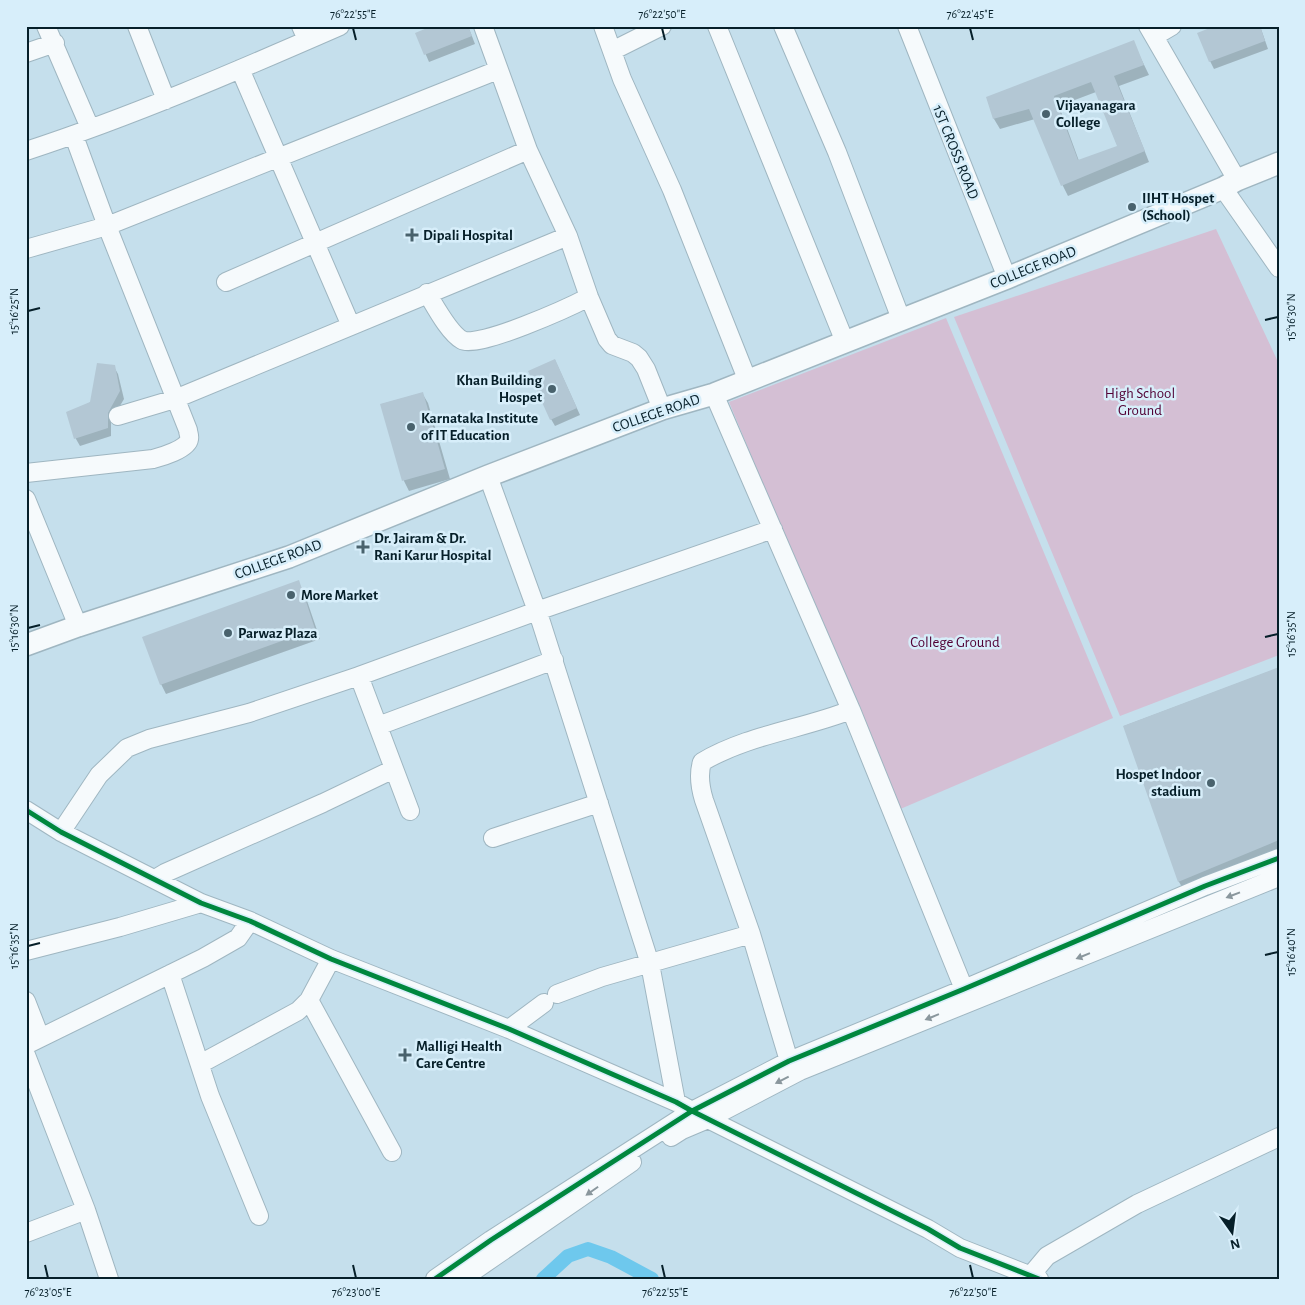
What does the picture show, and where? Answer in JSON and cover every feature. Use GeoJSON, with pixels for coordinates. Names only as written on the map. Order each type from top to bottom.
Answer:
{"type":"FeatureCollection","features":[{"type":"Feature","properties":{"kind":"main road","name":"COLLEGE ROAD"},"geometry":{"type":"LineString","coordinates":[[26,645],[78,626],[289,557],[488,476],[662,409],[714,394],[1007,278],[1279,163]]}},
{"type":"Feature","properties":{"kind":"street"},"geometry":{"type":"LineString","coordinates":[[46,26],[55,43],[90,128]]}},
{"type":"Feature","properties":{"kind":"street"},"geometry":{"type":"LineString","coordinates":[[137,26],[166,100]]}},
{"type":"Feature","properties":{"kind":"street"},"geometry":{"type":"LineString","coordinates":[[26,151],[74,136],[90,128],[240,70],[304,33],[340,26]]}},
{"type":"Feature","properties":{"kind":"street"},"geometry":{"type":"LineString","coordinates":[[483,26],[528,150],[568,236],[589,297],[607,339],[617,348],[633,353],[643,364],[662,409]]}},
{"type":"Feature","properties":{"kind":"street"},"geometry":{"type":"LineString","coordinates":[[603,26],[622,79],[672,190],[747,380]]}},
{"type":"Feature","properties":{"kind":"street"},"geometry":{"type":"LineString","coordinates":[[612,51],[662,26]]}},
{"type":"Feature","properties":{"kind":"street"},"geometry":{"type":"LineString","coordinates":[[717,26],[845,342]]}},
{"type":"Feature","properties":{"kind":"street"},"geometry":{"type":"LineString","coordinates":[[784,26],[837,152],[901,319]]}},
{"type":"Feature","properties":{"kind":"street","name":"1ST CROSS ROAD"},"geometry":{"type":"LineString","coordinates":[[907,26],[1007,278]]}},
{"type":"Feature","properties":{"kind":"street"},"geometry":{"type":"LineString","coordinates":[[1172,26],[1151,31],[1230,185],[1279,268]]}},
{"type":"Feature","properties":{"kind":"street"},"geometry":{"type":"LineString","coordinates":[[26,53],[55,43]]}},
{"type":"Feature","properties":{"kind":"street"},"geometry":{"type":"LineString","coordinates":[[240,70],[351,326]]}},
{"type":"Feature","properties":{"kind":"street"},"geometry":{"type":"LineString","coordinates":[[26,249],[107,226],[498,70]]}},
{"type":"Feature","properties":{"kind":"street"},"geometry":{"type":"LineString","coordinates":[[26,473],[137,462],[167,455],[187,444],[189,439],[188,430],[174,399],[74,136]]}},
{"type":"Feature","properties":{"kind":"street"},"geometry":{"type":"LineString","coordinates":[[226,282],[317,244],[528,150]]}},
{"type":"Feature","properties":{"kind":"street"},"geometry":{"type":"LineString","coordinates":[[118,416],[174,399],[568,236]]}},
{"type":"Feature","properties":{"kind":"street"},"geometry":{"type":"LineString","coordinates":[[427,293],[452,330],[460,339],[468,342],[488,338],[556,314],[589,297]]}},
{"type":"Feature","properties":{"kind":"street"},"geometry":{"type":"LineString","coordinates":[[714,394],[851,710],[966,996]]}},
{"type":"Feature","properties":{"kind":"street"},"geometry":{"type":"LineString","coordinates":[[488,476],[554,660],[650,964],[676,1102]]}},
{"type":"Feature","properties":{"kind":"street"},"geometry":{"type":"LineString","coordinates":[[26,499],[78,626]]}},
{"type":"Feature","properties":{"kind":"street"},"geometry":{"type":"LineString","coordinates":[[62,832],[99,775],[126,748],[149,739],[249,713],[359,676],[537,611],[773,529]]}},
{"type":"Feature","properties":{"kind":"street"},"geometry":{"type":"LineString","coordinates":[[378,726],[554,660]]}},
{"type":"Feature","properties":{"kind":"street"},"geometry":{"type":"LineString","coordinates":[[359,676],[410,811]]}},
{"type":"Feature","properties":{"kind":"street"},"geometry":{"type":"LineString","coordinates":[[789,1061],[751,934],[704,800],[700,786],[700,772],[702,762],[727,750],[851,710]]}},
{"type":"Feature","properties":{"kind":"street"},"geometry":{"type":"LineString","coordinates":[[155,879],[394,769]]}},
{"type":"Feature","properties":{"kind":"street"},"geometry":{"type":"LineString","coordinates":[[493,838],[599,803]]}},
{"type":"Feature","properties":{"kind":"street"},"geometry":{"type":"LineString","coordinates":[[26,810],[62,832],[201,903],[250,920],[331,959],[509,1029],[676,1102],[890,1210],[960,1248],[992,1262],[1035,1277],[1046,1256],[1137,1204],[1279,1137]]}},
{"type":"Feature","properties":{"kind":"street"},"geometry":{"type":"LineString","coordinates":[[462,1279],[682,1130],[708,1119],[800,1071],[1204,886],[1279,858]]}},
{"type":"Feature","properties":{"kind":"street"},"geometry":{"type":"LineString","coordinates":[[435,1279],[491,1240],[692,1111],[789,1061],[1279,877]]}},
{"type":"Feature","properties":{"kind":"street"},"geometry":{"type":"LineString","coordinates":[[26,951],[120,927],[201,903]]}},
{"type":"Feature","properties":{"kind":"street"},"geometry":{"type":"LineString","coordinates":[[26,1001],[33,1041],[203,958],[238,938],[250,920]]}},
{"type":"Feature","properties":{"kind":"street"},"geometry":{"type":"LineString","coordinates":[[509,1029],[551,998],[602,977],[751,934]]}},
{"type":"Feature","properties":{"kind":"street"},"geometry":{"type":"LineString","coordinates":[[200,1064],[291,1016],[309,1000],[331,959]]}},
{"type":"Feature","properties":{"kind":"street"},"geometry":{"type":"LineString","coordinates":[[170,974],[210,1096],[259,1216]]}},
{"type":"Feature","properties":{"kind":"street"},"geometry":{"type":"LineString","coordinates":[[309,1000],[392,1152]]}},
{"type":"Feature","properties":{"kind":"street"},"geometry":{"type":"LineString","coordinates":[[26,1054],[86,1210],[109,1279]]}},
{"type":"Feature","properties":{"kind":"street"},"geometry":{"type":"LineString","coordinates":[[26,1232],[86,1210]]}},
{"type":"Feature","properties":{"kind":"green space","name":"High School Ground"},"geometry":{"type":"Polygon","coordinates":[[[1216,229],[1279,364],[1279,655],[1120,716],[954,317],[1216,229]]]}},
{"type":"Feature","properties":{"kind":"green space","name":"College Ground"},"geometry":{"type":"Polygon","coordinates":[[[946,318],[1113,718],[898,810],[729,402],[946,318]]]}},
{"type":"Feature","properties":{"kind":"building"},"geometry":{"type":"Polygon","coordinates":[[[432,26],[468,26],[472,36],[424,55],[415,33],[432,26]]]}},
{"type":"Feature","properties":{"kind":"building"},"geometry":{"type":"Polygon","coordinates":[[[1215,26],[1260,26],[1265,41],[1209,62],[1197,33],[1215,26]]]}},
{"type":"Feature","properties":{"kind":"building","name":"Vijayanagara College"},"geometry":{"type":"Polygon","coordinates":[[[1134,40],[1144,65],[1114,76],[1145,151],[1061,186],[1029,109],[993,119],[986,97],[1134,40]],[[1091,82],[1054,96],[1078,160],[1117,146],[1091,82]]]}},
{"type":"Feature","properties":{"kind":"building","name":"Khan Building Hospet"},"geometry":{"type":"Polygon","coordinates":[[[555,359],[577,408],[550,420],[528,371],[555,359]]]}},
{"type":"Feature","properties":{"kind":"building"},"geometry":{"type":"Polygon","coordinates":[[[97,363],[115,365],[120,391],[108,413],[108,428],[74,439],[66,412],[90,402],[97,363]]]}},
{"type":"Feature","properties":{"kind":"building"},"geometry":{"type":"Polygon","coordinates":[[[423,392],[445,469],[402,481],[380,404],[423,392]]]}},
{"type":"Feature","properties":{"kind":"building","name":"Parwaz Plaza"},"geometry":{"type":"Polygon","coordinates":[[[299,580],[315,629],[160,685],[142,637],[299,580]]]}},
{"type":"Feature","properties":{"kind":"building","name":"Hospet Indoor stadium"},"geometry":{"type":"Polygon","coordinates":[[[1279,667],[1279,840],[1178,882],[1123,726],[1279,667]]]}},
{"type":"Feature","properties":{"kind":"waterway"},"geometry":{"type":"LineString","coordinates":[[543,1279],[568,1256],[588,1249],[611,1257],[652,1279]]}},
{"type":"Feature","properties":{"kind":"cycle path"},"geometry":{"type":"LineString","coordinates":[[26,810],[61,832],[201,903],[250,921],[331,959],[509,1029],[676,1102],[928,1229],[960,1248],[1039,1279]]}},
{"type":"Feature","properties":{"kind":"cycle path"},"geometry":{"type":"LineString","coordinates":[[435,1279],[491,1240],[692,1111],[789,1061],[1205,886],[1279,858]]}},
{"type":"Feature","properties":{"kind":"place","name":"Vijayanagara College"},"geometry":{"type":"Point","coordinates":[1046,114]}},
{"type":"Feature","properties":{"kind":"place","name":"IIHT Hospet (School)"},"geometry":{"type":"Point","coordinates":[1132,207]}},
{"type":"Feature","properties":{"kind":"place","name":"Dipali Hospital"},"geometry":{"type":"Point","coordinates":[412,235]}},
{"type":"Feature","properties":{"kind":"place","name":"Khan Building Hospet"},"geometry":{"type":"Point","coordinates":[552,389]}},
{"type":"Feature","properties":{"kind":"place","name":"Karnataka Institute of IT Education"},"geometry":{"type":"Point","coordinates":[411,427]}},
{"type":"Feature","properties":{"kind":"place","name":"Dr. Jairam & Dr. Rani Karur Hospital"},"geometry":{"type":"Point","coordinates":[363,547]}},
{"type":"Feature","properties":{"kind":"place","name":"More Market"},"geometry":{"type":"Point","coordinates":[291,595]}},
{"type":"Feature","properties":{"kind":"place","name":"Parwaz Plaza"},"geometry":{"type":"Point","coordinates":[228,633]}},
{"type":"Feature","properties":{"kind":"place","name":"Hospet Indoor stadium"},"geometry":{"type":"Point","coordinates":[1211,783]}},
{"type":"Feature","properties":{"kind":"place","name":"Malligi Health Care Centre"},"geometry":{"type":"Point","coordinates":[405,1055]}}]}
